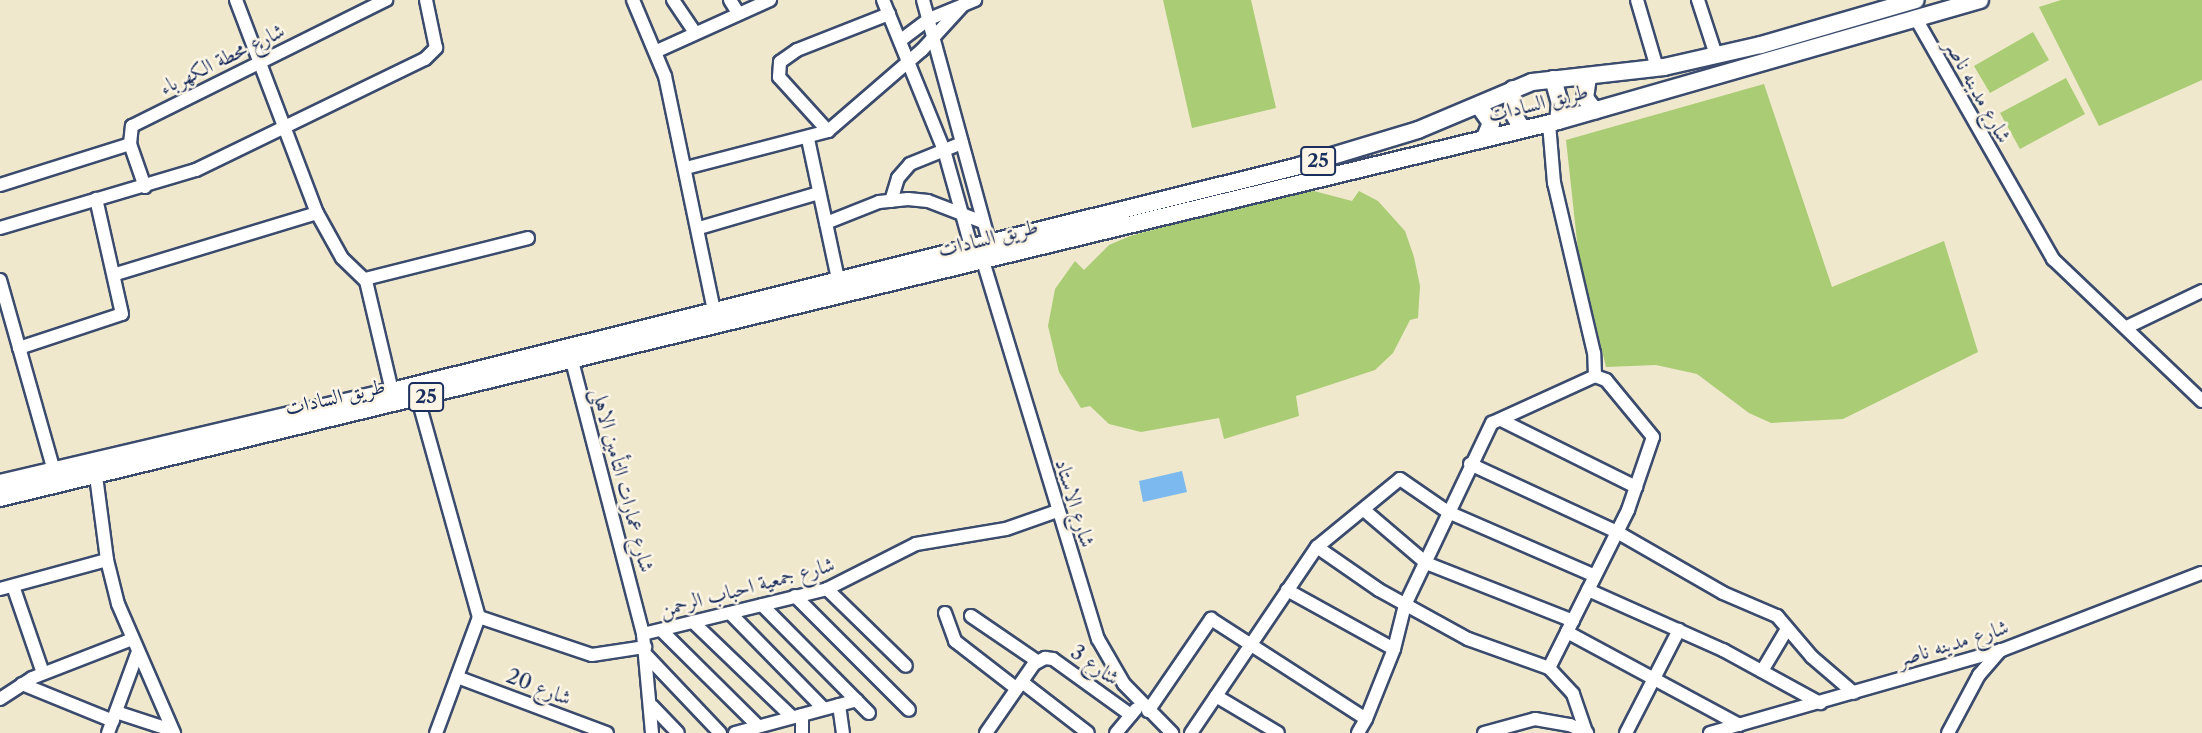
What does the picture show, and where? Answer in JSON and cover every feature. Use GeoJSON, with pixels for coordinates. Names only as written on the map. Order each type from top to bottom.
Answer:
{"type":"FeatureCollection","features":[{"type":"Feature","properties":{"kind":"main road","name":"طريق السادات"},"geometry":{"type":"LineString","coordinates":[[0,498],[96,476],[392,391],[1335,156],[1479,106],[1513,89],[1553,79],[1657,68],[1716,55],[1916,0]]}},
{"type":"Feature","properties":{"kind":"main road","name":"طريق السادات"},"geometry":{"type":"LineString","coordinates":[[0,483],[418,399],[1554,122],[1980,0]]}},
{"type":"Feature","properties":{"kind":"main road"},"geometry":{"type":"LineString","coordinates":[[1588,77],[1585,98],[1595,111]]}},
{"type":"Feature","properties":{"kind":"main road"},"geometry":{"type":"LineString","coordinates":[[1553,79],[1559,95],[1554,122]]}},
{"type":"Feature","properties":{"kind":"main road"},"geometry":{"type":"LineString","coordinates":[[1513,89],[1512,111],[1522,129]]}},
{"type":"Feature","properties":{"kind":"main road"},"geometry":{"type":"LineString","coordinates":[[1479,106],[1492,123],[1485,137]]}},
{"type":"Feature","properties":{"kind":"street"},"geometry":{"type":"LineString","coordinates":[[236,0],[317,213],[342,258],[365,279],[392,391]]}},
{"type":"Feature","properties":{"kind":"street"},"geometry":{"type":"LineString","coordinates":[[0,228],[197,170],[434,54],[436,48],[426,0]]}},
{"type":"Feature","properties":{"kind":"street"},"geometry":{"type":"LineString","coordinates":[[632,0],[657,51],[686,168],[714,310]]}},
{"type":"Feature","properties":{"kind":"street"},"geometry":{"type":"LineString","coordinates":[[673,0],[694,31]]}},
{"type":"Feature","properties":{"kind":"street"},"geometry":{"type":"LineString","coordinates":[[730,0],[738,13]]}},
{"type":"Feature","properties":{"kind":"street"},"geometry":{"type":"LineString","coordinates":[[657,51],[694,31],[770,0]]}},
{"type":"Feature","properties":{"kind":"street"},"geometry":{"type":"LineString","coordinates":[[883,0],[910,60],[944,150],[971,246]]}},
{"type":"Feature","properties":{"kind":"street"},"geometry":{"type":"LineString","coordinates":[[923,0],[989,242]]}},
{"type":"Feature","properties":{"kind":"street"},"geometry":{"type":"LineString","coordinates":[[1637,0],[1657,68]]}},
{"type":"Feature","properties":{"kind":"street"},"geometry":{"type":"LineString","coordinates":[[1698,0],[1716,55]]}},
{"type":"Feature","properties":{"kind":"street","name":"شارع محطة الكهرباء"},"geometry":{"type":"LineString","coordinates":[[130,144],[132,126],[378,1]]}},
{"type":"Feature","properties":{"kind":"street"},"geometry":{"type":"LineString","coordinates":[[686,168],[808,139],[828,131],[910,60],[970,2]]}},
{"type":"Feature","properties":{"kind":"street"},"geometry":{"type":"LineString","coordinates":[[901,40],[929,19],[970,2]]}},
{"type":"Feature","properties":{"kind":"street"},"geometry":{"type":"LineString","coordinates":[[828,131],[779,77],[780,62],[797,50],[890,14]]}},
{"type":"Feature","properties":{"kind":"street","name":"شارع مدينه ناصر"},"geometry":{"type":"LineString","coordinates":[[1915,17],[2042,243],[2066,273],[2127,327],[2202,401]]}},
{"type":"Feature","properties":{"kind":"street"},"geometry":{"type":"LineString","coordinates":[[1554,122],[1554,183],[1594,353],[1595,376]]}},
{"type":"Feature","properties":{"kind":"street"},"geometry":{"type":"LineString","coordinates":[[808,139],[838,279]]}},
{"type":"Feature","properties":{"kind":"street"},"geometry":{"type":"LineString","coordinates":[[891,201],[903,170],[962,143]]}},
{"type":"Feature","properties":{"kind":"street"},"geometry":{"type":"LineString","coordinates":[[0,185],[130,144],[145,187]]}},
{"type":"Feature","properties":{"kind":"street"},"geometry":{"type":"LineString","coordinates":[[698,228],[820,193]]}},
{"type":"Feature","properties":{"kind":"street"},"geometry":{"type":"LineString","coordinates":[[19,348],[119,318],[123,312],[96,199]]}},
{"type":"Feature","properties":{"kind":"street"},"geometry":{"type":"LineString","coordinates":[[826,223],[891,201],[928,201],[984,222]]}},
{"type":"Feature","properties":{"kind":"street"},"geometry":{"type":"LineString","coordinates":[[116,274],[317,213]]}},
{"type":"Feature","properties":{"kind":"street"},"geometry":{"type":"LineString","coordinates":[[365,279],[528,238]]}},
{"type":"Feature","properties":{"kind":"street","name":"شارع الاستاد"},"geometry":{"type":"LineString","coordinates":[[983,261],[1098,639],[1144,708],[1172,733]]}},
{"type":"Feature","properties":{"kind":"street"},"geometry":{"type":"LineString","coordinates":[[0,280],[54,471]]}},
{"type":"Feature","properties":{"kind":"street"},"geometry":{"type":"LineString","coordinates":[[2127,327],[2202,291]]}},
{"type":"Feature","properties":{"kind":"street","name":"شارع عمارات التأمين الاهلى"},"geometry":{"type":"LineString","coordinates":[[572,361],[645,646],[652,706],[652,733]]}},
{"type":"Feature","properties":{"kind":"street"},"geometry":{"type":"LineString","coordinates":[[1358,733],[1394,649],[1405,605],[1469,464],[1492,424],[1595,376],[1606,380],[1653,437],[1617,532],[1549,668]]}},
{"type":"Feature","properties":{"kind":"street"},"geometry":{"type":"LineString","coordinates":[[418,399],[479,617],[436,733]]}},
{"type":"Feature","properties":{"kind":"street"},"geometry":{"type":"LineString","coordinates":[[1501,420],[1636,487]]}},
{"type":"Feature","properties":{"kind":"street"},"geometry":{"type":"LineString","coordinates":[[1469,464],[1617,532],[1723,593],[1777,617],[1854,693]]}},
{"type":"Feature","properties":{"kind":"street"},"geometry":{"type":"LineString","coordinates":[[96,476],[107,560],[130,640],[173,731]]}},
{"type":"Feature","properties":{"kind":"street"},"geometry":{"type":"LineString","coordinates":[[1191,733],[1317,547],[1399,479],[1448,512],[1595,576]]}},
{"type":"Feature","properties":{"kind":"street"},"geometry":{"type":"LineString","coordinates":[[1364,510],[1426,563],[1570,627],[1740,725]]}},
{"type":"Feature","properties":{"kind":"street","name":"شارع جمعية احباب الرحمن"},"geometry":{"type":"LineString","coordinates":[[479,617],[592,655],[645,646],[661,630],[827,589],[916,544],[1006,528],[1057,511]]}},
{"type":"Feature","properties":{"kind":"street"},"geometry":{"type":"LineString","coordinates":[[1317,547],[1405,605],[1468,639],[1549,668],[1573,694],[1586,733]]}},
{"type":"Feature","properties":{"kind":"street"},"geometry":{"type":"LineString","coordinates":[[43,673],[6,588],[107,560]]}},
{"type":"Feature","properties":{"kind":"street","name":"شارع مدينه ناصر"},"geometry":{"type":"LineString","coordinates":[[1710,733],[2002,650],[2202,573]]}},
{"type":"Feature","properties":{"kind":"street"},"geometry":{"type":"LineString","coordinates":[[827,589],[906,666]]}},
{"type":"Feature","properties":{"kind":"street"},"geometry":{"type":"LineString","coordinates":[[1287,590],[1394,649]]}},
{"type":"Feature","properties":{"kind":"street"},"geometry":{"type":"LineString","coordinates":[[1588,590],[1679,630],[1820,703]]}},
{"type":"Feature","properties":{"kind":"street"},"geometry":{"type":"LineString","coordinates":[[795,596],[909,710]]}},
{"type":"Feature","properties":{"kind":"street"},"geometry":{"type":"LineString","coordinates":[[762,604],[869,713]]}},
{"type":"Feature","properties":{"kind":"street"},"geometry":{"type":"LineString","coordinates":[[730,612],[824,709]]}},
{"type":"Feature","properties":{"kind":"street"},"geometry":{"type":"LineString","coordinates":[[945,613],[955,641],[1088,733]]}},
{"type":"Feature","properties":{"kind":"street"},"geometry":{"type":"LineString","coordinates":[[971,616],[1037,661]]}},
{"type":"Feature","properties":{"kind":"street"},"geometry":{"type":"LineString","coordinates":[[1116,733],[1131,715],[1144,708],[1211,619],[1366,719]]}},
{"type":"Feature","properties":{"kind":"street"},"geometry":{"type":"LineString","coordinates":[[693,622],[797,716],[802,733]]}},
{"type":"Feature","properties":{"kind":"street"},"geometry":{"type":"LineString","coordinates":[[1762,671],[1787,629]]}},
{"type":"Feature","properties":{"kind":"street"},"geometry":{"type":"LineString","coordinates":[[661,630],[757,725]]}},
{"type":"Feature","properties":{"kind":"street"},"geometry":{"type":"LineString","coordinates":[[1626,733],[1679,630]]}},
{"type":"Feature","properties":{"kind":"street"},"geometry":{"type":"LineString","coordinates":[[0,699],[43,673],[130,640]]}},
{"type":"Feature","properties":{"kind":"street"},"geometry":{"type":"LineString","coordinates":[[645,646],[720,733]]}},
{"type":"Feature","properties":{"kind":"street"},"geometry":{"type":"LineString","coordinates":[[1948,733],[1979,675],[2002,650]]}},
{"type":"Feature","properties":{"kind":"street"},"geometry":{"type":"LineString","coordinates":[[112,722],[137,654]]}},
{"type":"Feature","properties":{"kind":"street","name":"شارع 3"},"geometry":{"type":"LineString","coordinates":[[986,733],[1037,661],[1053,659],[1131,715]]}},
{"type":"Feature","properties":{"kind":"street","name":"شارع 20"},"geometry":{"type":"LineString","coordinates":[[457,677],[607,733]]}},
{"type":"Feature","properties":{"kind":"street"},"geometry":{"type":"LineString","coordinates":[[22,684],[112,722],[173,731]]}},
{"type":"Feature","properties":{"kind":"street"},"geometry":{"type":"LineString","coordinates":[[1216,696],[1278,733]]}},
{"type":"Feature","properties":{"kind":"street"},"geometry":{"type":"LineString","coordinates":[[735,733],[857,700]]}},
{"type":"Feature","properties":{"kind":"street"},"geometry":{"type":"LineString","coordinates":[[839,705],[843,733]]}},
{"type":"Feature","properties":{"kind":"street"},"geometry":{"type":"LineString","coordinates":[[652,706],[678,733]]}},
{"type":"Feature","properties":{"kind":"street"},"geometry":{"type":"LineString","coordinates":[[1485,733],[1535,719],[1570,725],[1586,733]]}},
{"type":"Feature","properties":{"kind":"green space"},"geometry":{"type":"Polygon","coordinates":[[[1163,0],[1251,0],[1276,108],[1192,128],[1163,0]]]}},
{"type":"Feature","properties":{"kind":"green space"},"geometry":{"type":"Polygon","coordinates":[[[2061,0],[2202,0],[2202,80],[2099,126],[2039,7],[2061,0]]]}},
{"type":"Feature","properties":{"kind":"green space"},"geometry":{"type":"Polygon","coordinates":[[[2033,32],[2049,60],[1990,93],[1974,66],[2033,32]]]}},
{"type":"Feature","properties":{"kind":"green space"},"geometry":{"type":"Polygon","coordinates":[[[2066,78],[2085,114],[2020,149],[2000,113],[2066,78]]]}},
{"type":"Feature","properties":{"kind":"green space"},"geometry":{"type":"Polygon","coordinates":[[[1764,84],[1832,287],[1944,241],[1978,352],[1843,419],[1771,423],[1749,413],[1697,374],[1656,365],[1606,367],[1578,250],[1566,140],[1764,84]]]}},
{"type":"Feature","properties":{"kind":"green space"},"geometry":{"type":"Polygon","coordinates":[[[1314,191],[1352,201],[1359,191],[1378,201],[1405,231],[1414,257],[1420,286],[1418,318],[1410,320],[1393,353],[1375,370],[1296,396],[1299,416],[1224,439],[1219,418],[1141,432],[1109,424],[1090,406],[1081,408],[1059,372],[1048,326],[1055,289],[1075,261],[1084,270],[1109,245],[1130,236],[1291,193],[1314,191]]]}},
{"type":"Feature","properties":{"kind":"water"},"geometry":{"type":"Polygon","coordinates":[[[1182,471],[1187,492],[1143,502],[1139,481],[1182,471]]]}}]}
